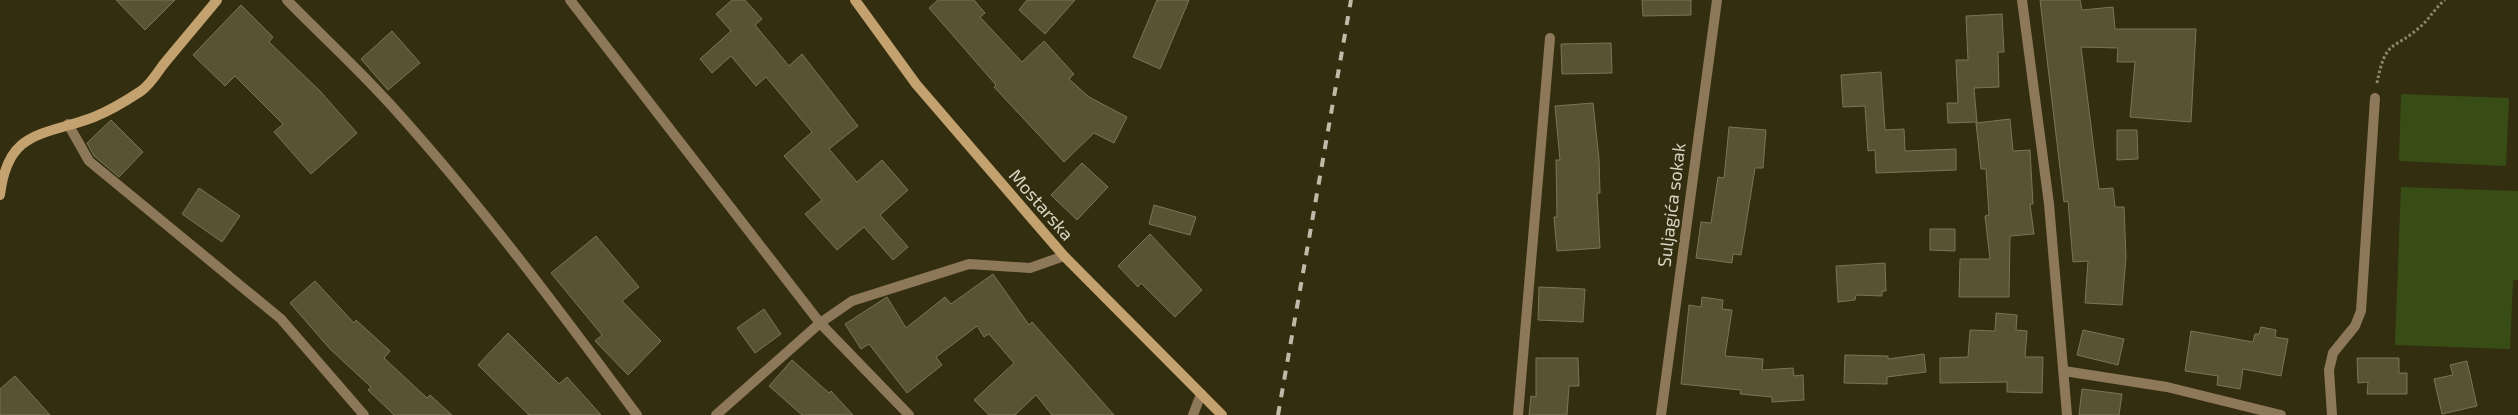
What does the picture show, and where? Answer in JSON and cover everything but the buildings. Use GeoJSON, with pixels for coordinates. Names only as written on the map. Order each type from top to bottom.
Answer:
{"type":"FeatureCollection","features":[{"type":"Feature","properties":{"kind":"main road"},"geometry":{"type":"LineString","coordinates":[[0,195],[7,165],[16,150],[28,140],[47,130],[93,117],[119,105],[143,90],[217,0]]}},
{"type":"Feature","properties":{"kind":"main road","name":"Mostarska"},"geometry":{"type":"LineString","coordinates":[[855,0],[916,84],[1064,256],[1222,415]]}},
{"type":"Feature","properties":{"kind":"street"},"geometry":{"type":"LineString","coordinates":[[287,0],[398,112],[467,192],[637,415]]}},
{"type":"Feature","properties":{"kind":"street"},"geometry":{"type":"LineString","coordinates":[[570,0],[820,323],[909,415]]}},
{"type":"Feature","properties":{"kind":"street","name":"Suljagića sokak"},"geometry":{"type":"LineString","coordinates":[[1661,415],[1717,0]]}},
{"type":"Feature","properties":{"kind":"street"},"geometry":{"type":"LineString","coordinates":[[2022,0],[2049,204],[2064,371],[2066,415]]}},
{"type":"Feature","properties":{"kind":"street"},"geometry":{"type":"LineString","coordinates":[[1518,415],[1550,38]]}},
{"type":"Feature","properties":{"kind":"street"},"geometry":{"type":"LineString","coordinates":[[2332,415],[2329,370],[2333,353],[2355,326],[2361,311],[2374,98]]}},
{"type":"Feature","properties":{"kind":"street"},"geometry":{"type":"LineString","coordinates":[[68,124],[89,161],[281,319],[364,415]]}},
{"type":"Feature","properties":{"kind":"street"},"geometry":{"type":"LineString","coordinates":[[716,415],[820,323],[852,301],[969,264],[1030,268],[1064,256]]}},
{"type":"Feature","properties":{"kind":"street"},"geometry":{"type":"LineString","coordinates":[[2064,371],[2167,387],[2281,415]]}},
{"type":"Feature","properties":{"kind":"street"},"geometry":{"type":"LineString","coordinates":[[1193,415],[1202,394]]}},
{"type":"Feature","properties":{"kind":"path"},"geometry":{"type":"LineString","coordinates":[[2374,98],[2382,58],[2389,48],[2420,28],[2445,0]]}},
{"type":"Feature","properties":{"kind":"green space"},"geometry":{"type":"Polygon","coordinates":[[[2401,94],[2509,98],[2506,166],[2399,161],[2401,94]]]}},
{"type":"Feature","properties":{"kind":"green space"},"geometry":{"type":"Polygon","coordinates":[[[2401,187],[2518,191],[2518,280],[2513,280],[2510,349],[2395,345],[2401,187]]]}},
{"type":"Feature","properties":{"kind":"railway"},"geometry":{"type":"LineString","coordinates":[[1278,415],[1351,0]]}}]}
